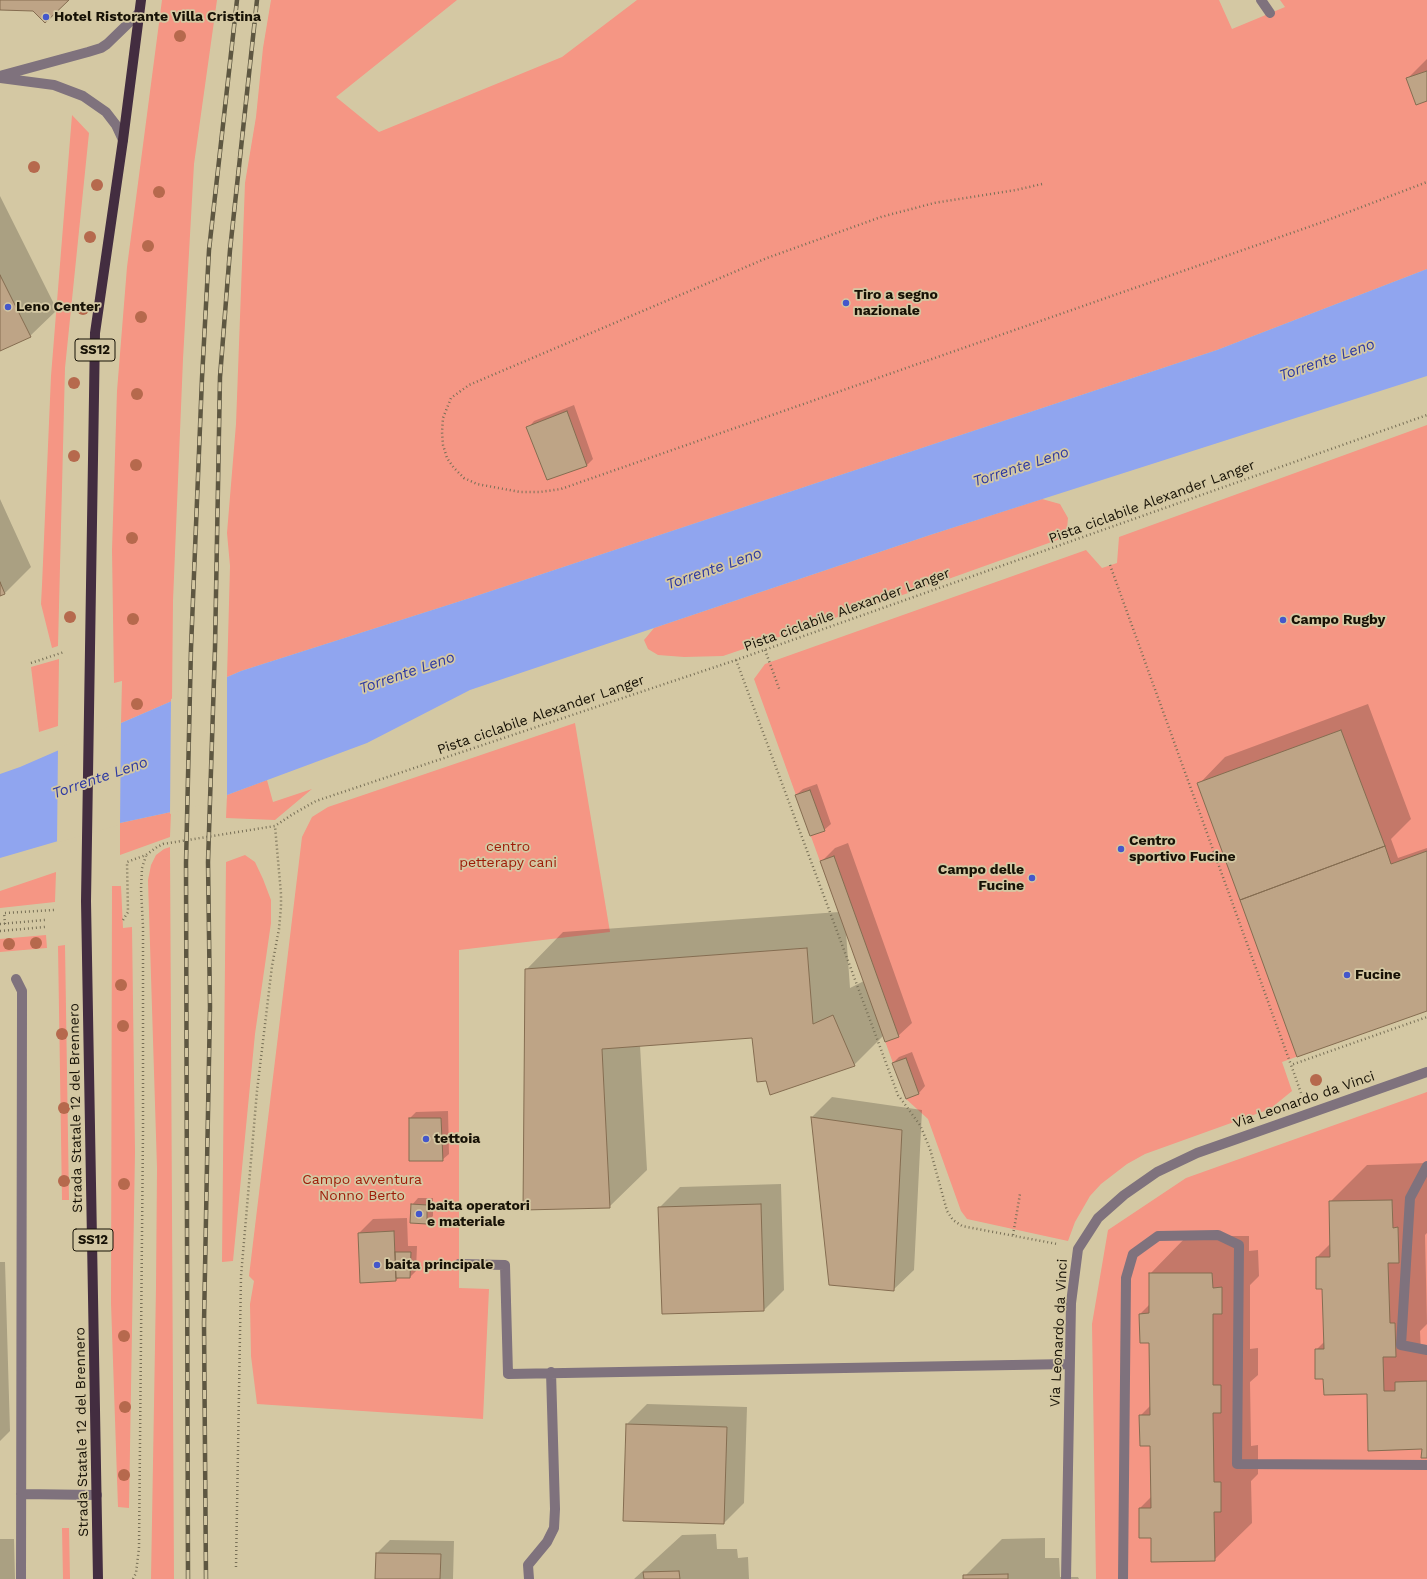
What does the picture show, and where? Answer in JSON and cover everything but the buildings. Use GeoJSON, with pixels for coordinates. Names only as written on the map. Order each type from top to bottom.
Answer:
{"type":"FeatureCollection","features":[{"type":"Feature","properties":{"kind":"main road","name":"SS12"},"geometry":{"type":"LineString","coordinates":[[123,140],[141,0]]}},
{"type":"Feature","properties":{"kind":"main road","name":"Strada Statale 12 del Brennero"},"geometry":{"type":"LineString","coordinates":[[98,1579],[86,901],[91,689],[95,333],[123,140]]}},
{"type":"Feature","properties":{"kind":"street"},"geometry":{"type":"LineString","coordinates":[[1261,0],[1270,13]]}},
{"type":"Feature","properties":{"kind":"street"},"geometry":{"type":"LineString","coordinates":[[0,77],[101,48],[139,13]]}},
{"type":"Feature","properties":{"kind":"street"},"geometry":{"type":"LineString","coordinates":[[0,77],[54,85],[83,96],[106,112],[116,125],[123,140]]}},
{"type":"Feature","properties":{"kind":"street"},"geometry":{"type":"LineString","coordinates":[[16,979],[22,991],[21,1579]]}},
{"type":"Feature","properties":{"kind":"street"},"geometry":{"type":"LineString","coordinates":[[1427,1072],[1427,1079]]}},
{"type":"Feature","properties":{"kind":"street","name":"Via Leonardo da Vinci"},"geometry":{"type":"LineString","coordinates":[[1066,1579],[1071,1303],[1078,1249],[1098,1218],[1124,1195],[1157,1172],[1197,1153],[1427,1072]]}},
{"type":"Feature","properties":{"kind":"street"},"geometry":{"type":"LineString","coordinates":[[1427,1166],[1410,1198],[1401,1345],[1427,1350]]}},
{"type":"Feature","properties":{"kind":"street"},"geometry":{"type":"LineString","coordinates":[[1123,1579],[1126,1278],[1133,1254],[1158,1236],[1218,1235],[1239,1245],[1237,1464],[1427,1465]]}},
{"type":"Feature","properties":{"kind":"street"},"geometry":{"type":"LineString","coordinates":[[459,1264],[505,1265],[508,1374],[551,1372],[1069,1364]]}},
{"type":"Feature","properties":{"kind":"street"},"geometry":{"type":"LineString","coordinates":[[529,1579],[528,1565],[547,1542],[554,1528],[556,1509],[551,1372]]}},
{"type":"Feature","properties":{"kind":"street"},"geometry":{"type":"LineString","coordinates":[[21,1494],[97,1494]]}},
{"type":"Feature","properties":{"kind":"path"},"geometry":{"type":"LineString","coordinates":[[1042,184],[1016,190],[934,203],[881,217],[767,258],[469,385],[451,398],[443,418],[443,445],[447,458],[464,478],[476,484],[520,492],[540,492],[561,489],[1320,223],[1427,182]]}},
{"type":"Feature","properties":{"kind":"path","name":"Pista ciclabile Alexander Langer"},"geometry":{"type":"LineString","coordinates":[[275,826],[293,814],[316,802],[765,650],[1427,415]]}},
{"type":"Feature","properties":{"kind":"path"},"geometry":{"type":"LineString","coordinates":[[1110,565],[1291,1065]]}},
{"type":"Feature","properties":{"kind":"path"},"geometry":{"type":"LineString","coordinates":[[765,650],[780,691]]}},
{"type":"Feature","properties":{"kind":"path"},"geometry":{"type":"LineString","coordinates":[[31,663],[64,652]]}},
{"type":"Feature","properties":{"kind":"path"},"geometry":{"type":"LineString","coordinates":[[736,660],[898,1095],[920,1125],[930,1149],[947,1211],[953,1220],[962,1226],[1078,1249]]}},
{"type":"Feature","properties":{"kind":"path"},"geometry":{"type":"LineString","coordinates":[[123,920],[128,912],[126,864],[129,860],[146,855],[157,847],[170,842],[275,826],[281,907],[279,929],[272,966],[257,1091],[241,1276],[236,1566]]}},
{"type":"Feature","properties":{"kind":"path"},"geometry":{"type":"LineString","coordinates":[[133,1579],[138,1564],[139,1532],[143,1123],[142,868],[146,855]]}},
{"type":"Feature","properties":{"kind":"path"},"geometry":{"type":"LineString","coordinates":[[5,924],[4,913],[54,910]]}},
{"type":"Feature","properties":{"kind":"path"},"geometry":{"type":"LineString","coordinates":[[0,924],[45,920]]}},
{"type":"Feature","properties":{"kind":"path"},"geometry":{"type":"LineString","coordinates":[[0,931],[46,927]]}},
{"type":"Feature","properties":{"kind":"path"},"geometry":{"type":"LineString","coordinates":[[1013,1235],[1020,1194]]}},
{"type":"Feature","properties":{"kind":"green space"},"geometry":{"type":"Polygon","coordinates":[[[162,0],[217,0],[194,164],[183,359],[173,601],[172,701],[121,723],[122,681],[114,683],[112,550],[117,391],[127,267],[162,0]]]}},
{"type":"Feature","properties":{"kind":"green space"},"geometry":{"type":"Polygon","coordinates":[[[271,0],[457,0],[336,97],[379,132],[562,57],[637,0],[1219,0],[1232,29],[1285,7],[1280,0],[1427,0],[1427,269],[1217,350],[470,598],[241,671],[227,677],[230,566],[227,533],[236,424],[245,183],[256,117],[263,48],[271,0]]]}},
{"type":"Feature","properties":{"kind":"green space"},"geometry":{"type":"Polygon","coordinates":[[[72,115],[89,133],[65,368],[58,646],[52,648],[41,604],[51,376],[72,115]]]}},
{"type":"Feature","properties":{"kind":"green space","name":"Centro sportivo Fucine"},"geometry":{"type":"Polygon","coordinates":[[[1427,425],[1427,1010],[1282,1062],[1292,1091],[1270,1109],[1145,1154],[1127,1164],[1101,1184],[1090,1196],[1075,1222],[1068,1241],[967,1219],[961,1211],[928,1119],[906,1099],[754,679],[765,664],[1086,550],[1102,568],[1117,563],[1119,537],[1427,425]]]}},
{"type":"Feature","properties":{"kind":"green space"},"geometry":{"type":"Polygon","coordinates":[[[1042,499],[1060,504],[1068,518],[1067,529],[1060,539],[926,587],[723,656],[684,657],[658,655],[648,649],[644,640],[654,628],[1042,499]]]}},
{"type":"Feature","properties":{"kind":"green space"},"geometry":{"type":"Polygon","coordinates":[[[59,659],[58,726],[39,732],[31,667],[59,659]]]}},
{"type":"Feature","properties":{"kind":"green space"},"geometry":{"type":"Polygon","coordinates":[[[575,723],[610,932],[459,950],[459,1288],[489,1289],[483,1419],[257,1404],[251,1356],[250,1304],[254,1281],[249,1276],[302,837],[312,817],[328,807],[575,723]]]}},
{"type":"Feature","properties":{"kind":"green space"},"geometry":{"type":"Polygon","coordinates":[[[267,780],[273,802],[312,789],[275,820],[226,818],[227,795],[267,780]]]}},
{"type":"Feature","properties":{"kind":"green space"},"geometry":{"type":"Polygon","coordinates":[[[171,812],[170,837],[120,855],[120,823],[171,812]]]}},
{"type":"Feature","properties":{"kind":"green space"},"geometry":{"type":"Polygon","coordinates":[[[170,847],[174,1579],[151,1579],[157,1168],[148,880],[151,865],[156,855],[164,849],[170,847]]]}},
{"type":"Feature","properties":{"kind":"green space"},"geometry":{"type":"Polygon","coordinates":[[[245,855],[255,862],[263,879],[271,900],[271,923],[255,1034],[233,1261],[222,1262],[226,862],[245,855]]]}},
{"type":"Feature","properties":{"kind":"green space"},"geometry":{"type":"Polygon","coordinates":[[[56,872],[55,902],[0,908],[0,891],[56,872]]]}},
{"type":"Feature","properties":{"kind":"green space"},"geometry":{"type":"Polygon","coordinates":[[[112,886],[121,886],[123,928],[132,927],[135,1152],[129,1508],[118,1507],[111,1303],[112,886]]]}},
{"type":"Feature","properties":{"kind":"green space"},"geometry":{"type":"Polygon","coordinates":[[[46,935],[47,948],[0,952],[0,939],[46,935]]]}},
{"type":"Feature","properties":{"kind":"green space"},"geometry":{"type":"Polygon","coordinates":[[[65,945],[69,1200],[62,1200],[58,946],[65,945]]]}},
{"type":"Feature","properties":{"kind":"green space"},"geometry":{"type":"Polygon","coordinates":[[[1427,1092],[1427,1579],[1096,1579],[1092,1324],[1108,1230],[1186,1178],[1427,1092]]]}},
{"type":"Feature","properties":{"kind":"green space"},"geometry":{"type":"Polygon","coordinates":[[[62,1528],[69,1528],[70,1579],[63,1579],[62,1528]]]}},
{"type":"Feature","properties":{"kind":"water","name":"Torrente Leno"},"geometry":{"type":"Polygon","coordinates":[[[1427,269],[1427,376],[930,535],[470,690],[367,743],[227,795],[171,812],[120,823],[0,858],[0,774],[20,767],[241,671],[470,598],[1217,350],[1427,269]]]}},
{"type":"Feature","properties":{"kind":"pier"},"geometry":{"type":"Polygon","coordinates":[[[227,675],[227,798],[170,814],[171,699],[227,675]]]}},
{"type":"Feature","properties":{"kind":"pier"},"geometry":{"type":"Polygon","coordinates":[[[121,721],[120,825],[57,843],[58,748],[121,721]]]}},
{"type":"Feature","properties":{"kind":"railway"},"geometry":{"type":"LineString","coordinates":[[188,1579],[186,863],[191,648],[202,378],[209,250],[237,0]]}},
{"type":"Feature","properties":{"kind":"railway"},"geometry":{"type":"LineString","coordinates":[[206,1579],[204,1323],[210,1007],[208,862],[215,648],[220,377],[230,250],[257,0]]}},
{"type":"Feature","properties":{"kind":"place","name":"Hotel Ristorante Villa Cristina"},"geometry":{"type":"Point","coordinates":[46,17]}},
{"type":"Feature","properties":{"kind":"place","name":"Tiro a segno nazionale"},"geometry":{"type":"Point","coordinates":[846,303]}},
{"type":"Feature","properties":{"kind":"place","name":"Leno Center"},"geometry":{"type":"Point","coordinates":[8,307]}},
{"type":"Feature","properties":{"kind":"place","name":"Campo Rugby"},"geometry":{"type":"Point","coordinates":[1283,620]}},
{"type":"Feature","properties":{"kind":"place","name":"Centro sportivo Fucine"},"geometry":{"type":"Point","coordinates":[1121,849]}},
{"type":"Feature","properties":{"kind":"place","name":"Campo delle Fucine"},"geometry":{"type":"Point","coordinates":[1032,878]}},
{"type":"Feature","properties":{"kind":"place","name":"Fucine"},"geometry":{"type":"Point","coordinates":[1347,975]}},
{"type":"Feature","properties":{"kind":"place","name":"tettoia"},"geometry":{"type":"Point","coordinates":[426,1139]}},
{"type":"Feature","properties":{"kind":"place","name":"baita operatori e materiale"},"geometry":{"type":"Point","coordinates":[419,1214]}},
{"type":"Feature","properties":{"kind":"place","name":"baita principale"},"geometry":{"type":"Point","coordinates":[377,1265]}},
{"type":"Feature","properties":{"kind":"park label","name":"centro petterapy cani"},"geometry":{"type":"Point","coordinates":[508,856]}},
{"type":"Feature","properties":{"kind":"park label","name":"Campo avventura Nonno Berto"},"geometry":{"type":"Point","coordinates":[362,1188]}}]}
